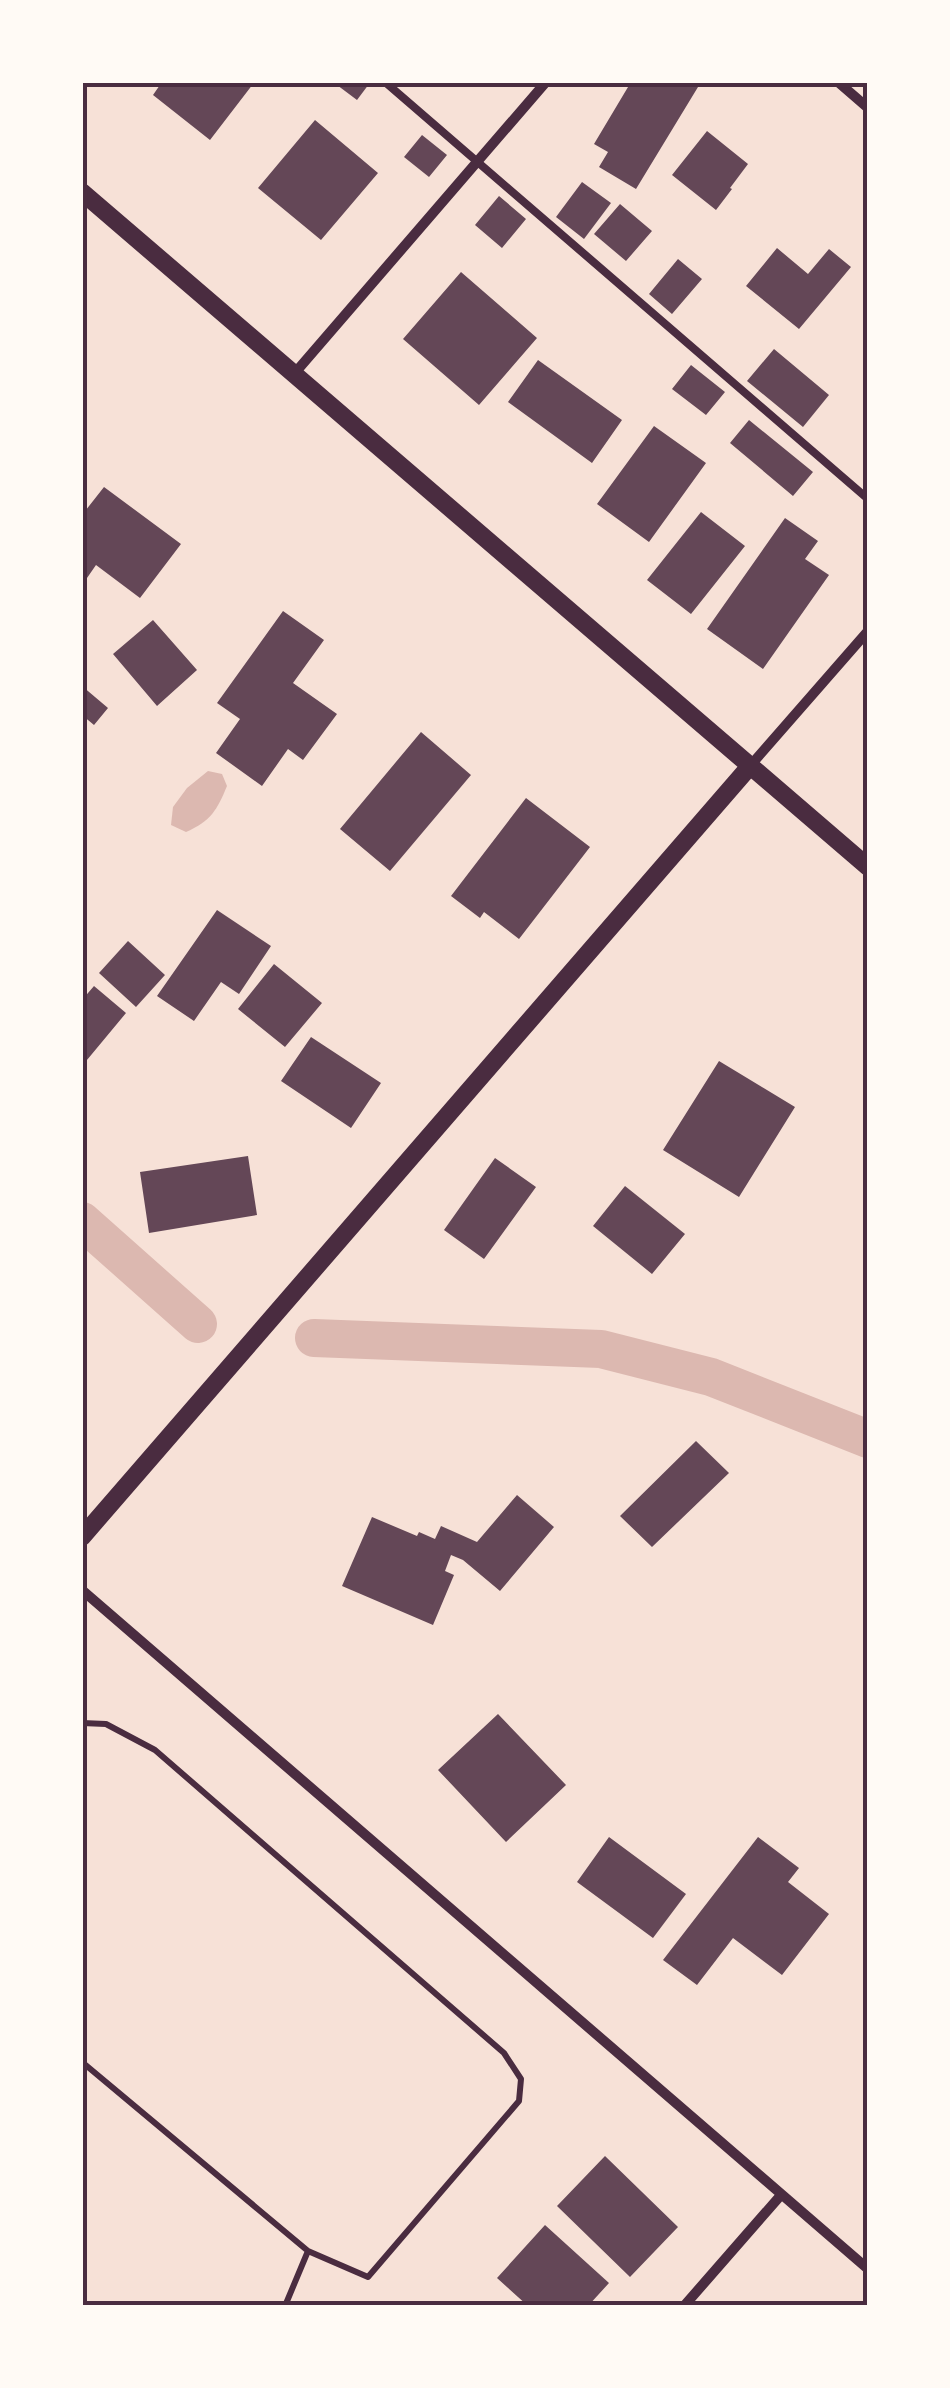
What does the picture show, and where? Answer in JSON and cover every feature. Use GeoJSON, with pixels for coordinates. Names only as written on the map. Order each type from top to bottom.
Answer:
{"type":"FeatureCollection","features":[{"type":"Feature","properties":{"kind":"street"},"geometry":{"type":"LineString","coordinates":[[294,374],[546,82]]}},
{"type":"Feature","properties":{"kind":"street"},"geometry":{"type":"LineString","coordinates":[[838,82],[868,108]]}},
{"type":"Feature","properties":{"kind":"street"},"geometry":{"type":"LineString","coordinates":[[82,192],[868,867]]}},
{"type":"Feature","properties":{"kind":"street"},"geometry":{"type":"LineString","coordinates":[[82,1537],[868,631]]}},
{"type":"Feature","properties":{"kind":"street"},"geometry":{"type":"LineString","coordinates":[[82,1590],[868,2269]]}},
{"type":"Feature","properties":{"kind":"street"},"geometry":{"type":"LineString","coordinates":[[684,2306],[781,2195]]}},
{"type":"Feature","properties":{"kind":"lane"},"geometry":{"type":"LineString","coordinates":[[385,82],[868,500]]}},
{"type":"Feature","properties":{"kind":"path"},"geometry":{"type":"LineString","coordinates":[[82,1722],[106,1724],[155,1750],[504,2053],[521,2079],[520,2101],[368,2277],[308,2251],[82,2062]]}},
{"type":"Feature","properties":{"kind":"path"},"geometry":{"type":"LineString","coordinates":[[285,2306],[308,2251]]}},
{"type":"Feature","properties":{"kind":"shaded area"},"geometry":{"type":"Polygon","coordinates":[[[208,771],[222,774],[227,786],[216,808],[202,824],[186,832],[171,825],[173,807],[187,788],[208,771]]]}},
{"type":"Feature","properties":{"kind":"building"},"geometry":{"type":"Polygon","coordinates":[[[162,82],[253,84],[210,140],[153,95],[162,82]]]}},
{"type":"Feature","properties":{"kind":"building"},"geometry":{"type":"Polygon","coordinates":[[[631,82],[691,82],[698,87],[636,189],[599,167],[608,152],[594,144],[631,82]]]}},
{"type":"Feature","properties":{"kind":"building"},"geometry":{"type":"Polygon","coordinates":[[[369,84],[357,100],[337,85],[369,84]]]}},
{"type":"Feature","properties":{"kind":"building"},"geometry":{"type":"Polygon","coordinates":[[[315,120],[378,173],[321,240],[258,188],[315,120]]]}},
{"type":"Feature","properties":{"kind":"building"},"geometry":{"type":"Polygon","coordinates":[[[707,131],[748,164],[716,210],[672,175],[707,131]]]}},
{"type":"Feature","properties":{"kind":"building"},"geometry":{"type":"Polygon","coordinates":[[[422,135],[447,155],[429,177],[404,157],[422,135]]]}},
{"type":"Feature","properties":{"kind":"building"},"geometry":{"type":"Polygon","coordinates":[[[582,182],[611,203],[584,239],[556,217],[582,182]]]}},
{"type":"Feature","properties":{"kind":"building"},"geometry":{"type":"Polygon","coordinates":[[[499,196],[526,219],[502,248],[475,225],[499,196]]]}},
{"type":"Feature","properties":{"kind":"building"},"geometry":{"type":"Polygon","coordinates":[[[620,204],[652,231],[626,261],[594,234],[620,204]]]}},
{"type":"Feature","properties":{"kind":"building"},"geometry":{"type":"Polygon","coordinates":[[[777,248],[808,274],[829,249],[851,267],[799,329],[746,286],[777,248]]]}},
{"type":"Feature","properties":{"kind":"building"},"geometry":{"type":"Polygon","coordinates":[[[678,259],[702,279],[672,314],[649,294],[678,259]]]}},
{"type":"Feature","properties":{"kind":"building"},"geometry":{"type":"Polygon","coordinates":[[[461,272],[537,338],[479,405],[403,339],[461,272]]]}},
{"type":"Feature","properties":{"kind":"building"},"geometry":{"type":"Polygon","coordinates":[[[774,349],[829,395],[803,427],[747,381],[774,349]]]}},
{"type":"Feature","properties":{"kind":"building"},"geometry":{"type":"Polygon","coordinates":[[[538,360],[622,420],[592,463],[508,402],[538,360]]]}},
{"type":"Feature","properties":{"kind":"building"},"geometry":{"type":"Polygon","coordinates":[[[691,365],[725,392],[706,415],[672,389],[691,365]]]}},
{"type":"Feature","properties":{"kind":"building"},"geometry":{"type":"Polygon","coordinates":[[[749,420],[813,472],[793,496],[730,443],[749,420]]]}},
{"type":"Feature","properties":{"kind":"building"},"geometry":{"type":"Polygon","coordinates":[[[654,426],[706,463],[649,542],[597,504],[654,426]]]}},
{"type":"Feature","properties":{"kind":"building"},"geometry":{"type":"Polygon","coordinates":[[[104,487],[181,544],[140,598],[96,565],[87,578],[82,575],[82,515],[104,487]]]}},
{"type":"Feature","properties":{"kind":"building"},"geometry":{"type":"Polygon","coordinates":[[[701,512],[745,546],[691,614],[647,580],[701,512]]]}},
{"type":"Feature","properties":{"kind":"building"},"geometry":{"type":"Polygon","coordinates":[[[785,518],[818,541],[805,559],[829,575],[763,669],[707,629],[785,518]]]}},
{"type":"Feature","properties":{"kind":"building"},"geometry":{"type":"Polygon","coordinates":[[[283,611],[324,640],[293,683],[337,714],[303,760],[288,749],[262,786],[216,753],[240,719],[217,703],[283,611]]]}},
{"type":"Feature","properties":{"kind":"building"},"geometry":{"type":"Polygon","coordinates":[[[153,620],[197,670],[157,706],[113,654],[153,620]]]}},
{"type":"Feature","properties":{"kind":"building"},"geometry":{"type":"Polygon","coordinates":[[[82,686],[108,708],[94,725],[82,715],[82,686]]]}},
{"type":"Feature","properties":{"kind":"building"},"geometry":{"type":"Polygon","coordinates":[[[421,732],[471,775],[390,871],[340,829],[421,732]]]}},
{"type":"Feature","properties":{"kind":"building"},"geometry":{"type":"Polygon","coordinates":[[[526,798],[590,847],[519,939],[484,912],[480,918],[451,896],[526,798]]]}},
{"type":"Feature","properties":{"kind":"building"},"geometry":{"type":"Polygon","coordinates":[[[217,910],[271,946],[239,994],[221,982],[194,1021],[157,996],[217,910]]]}},
{"type":"Feature","properties":{"kind":"building"},"geometry":{"type":"Polygon","coordinates":[[[128,941],[165,975],[136,1007],[99,973],[128,941]]]}},
{"type":"Feature","properties":{"kind":"building"},"geometry":{"type":"Polygon","coordinates":[[[274,964],[322,1003],[285,1047],[238,1009],[274,964]]]}},
{"type":"Feature","properties":{"kind":"building"},"geometry":{"type":"Polygon","coordinates":[[[94,986],[126,1013],[82,1066],[82,1000],[94,986]]]}},
{"type":"Feature","properties":{"kind":"building"},"geometry":{"type":"Polygon","coordinates":[[[311,1037],[381,1083],[351,1128],[281,1081],[311,1037]]]}},
{"type":"Feature","properties":{"kind":"building"},"geometry":{"type":"Polygon","coordinates":[[[719,1061],[795,1107],[739,1197],[663,1150],[719,1061]]]}},
{"type":"Feature","properties":{"kind":"building"},"geometry":{"type":"Polygon","coordinates":[[[248,1156],[257,1215],[149,1233],[140,1172],[248,1156]]]}},
{"type":"Feature","properties":{"kind":"building"},"geometry":{"type":"Polygon","coordinates":[[[495,1158],[536,1187],[484,1259],[444,1230],[495,1158]]]}},
{"type":"Feature","properties":{"kind":"building"},"geometry":{"type":"Polygon","coordinates":[[[625,1186],[685,1234],[652,1274],[593,1226],[625,1186]]]}},
{"type":"Feature","properties":{"kind":"building"},"geometry":{"type":"Polygon","coordinates":[[[696,1441],[729,1473],[652,1547],[620,1516],[696,1441]]]}},
{"type":"Feature","properties":{"kind":"building"},"geometry":{"type":"Polygon","coordinates":[[[517,1495],[554,1527],[500,1591],[463,1560],[451,1555],[445,1571],[454,1575],[433,1625],[342,1586],[372,1517],[417,1536],[419,1532],[435,1539],[441,1526],[477,1542],[517,1495]]]}},
{"type":"Feature","properties":{"kind":"building"},"geometry":{"type":"Polygon","coordinates":[[[498,1714],[566,1785],[506,1842],[438,1770],[498,1714]]]}},
{"type":"Feature","properties":{"kind":"building"},"geometry":{"type":"Polygon","coordinates":[[[609,1837],[686,1894],[653,1938],[577,1882],[609,1837]]]}},
{"type":"Feature","properties":{"kind":"building"},"geometry":{"type":"Polygon","coordinates":[[[758,1837],[799,1868],[788,1882],[829,1914],[782,1975],[733,1938],[697,1985],[663,1960],[758,1837]]]}},
{"type":"Feature","properties":{"kind":"building"},"geometry":{"type":"Polygon","coordinates":[[[605,2156],[678,2227],[630,2277],[557,2206],[605,2156]]]}},
{"type":"Feature","properties":{"kind":"building"},"geometry":{"type":"Polygon","coordinates":[[[545,2225],[609,2283],[588,2306],[528,2306],[497,2278],[545,2225]]]}},
{"type":"Feature","properties":{"kind":"waterway"},"geometry":{"type":"LineString","coordinates":[[82,1221],[198,1324]]}},
{"type":"Feature","properties":{"kind":"waterway"},"geometry":{"type":"LineString","coordinates":[[314,1338],[601,1349],[711,1377],[868,1439]]}}]}
